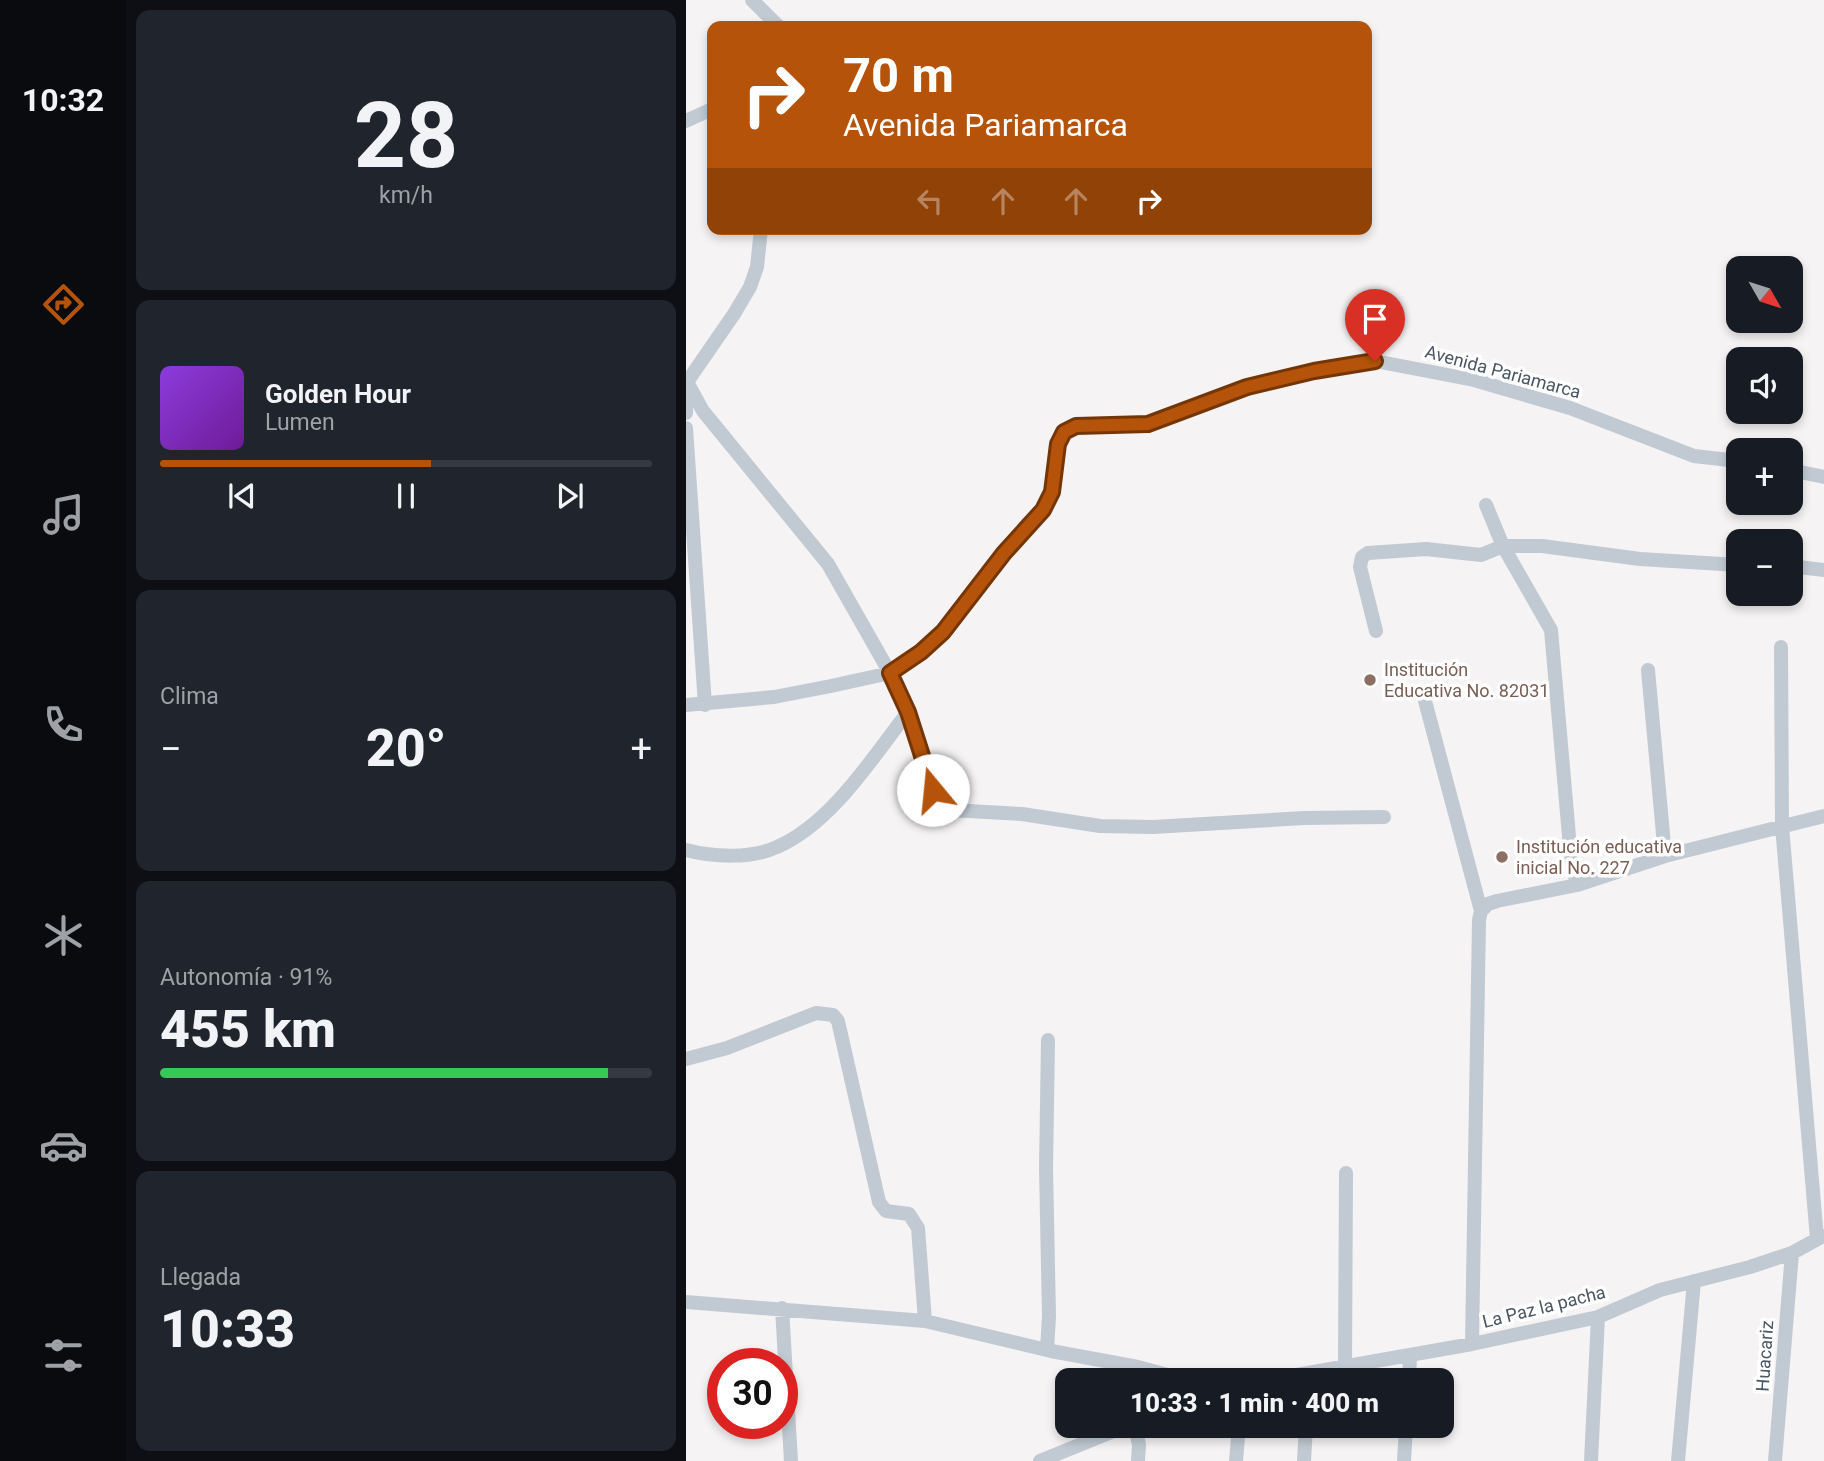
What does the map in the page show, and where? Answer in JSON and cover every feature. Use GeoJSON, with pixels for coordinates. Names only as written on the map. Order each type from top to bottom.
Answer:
{"type":"FeatureCollection","features":[{"type":"Feature","properties":{"kind":"street"},"geometry":{"type":"LineString","coordinates":[[752,0],[773,21]]}},
{"type":"Feature","properties":{"kind":"street"},"geometry":{"type":"LineString","coordinates":[[686,121],[707,111]]}},
{"type":"Feature","properties":{"kind":"street"},"geometry":{"type":"LineString","coordinates":[[686,412],[686,381],[750,287],[757,267],[760,235]]}},
{"type":"Feature","properties":{"kind":"street","name":"Avenida Pariamarca"},"geometry":{"type":"LineString","coordinates":[[890,673],[921,652],[943,632],[1004,553],[1043,510],[1052,492],[1058,444],[1064,432],[1076,426],[1148,424],[1247,387],[1314,371],[1375,361],[1474,380],[1570,408],[1694,456],[1726,460]]}},
{"type":"Feature","properties":{"kind":"street"},"geometry":{"type":"LineString","coordinates":[[686,381],[711,422],[828,564],[890,673],[908,712],[933,790],[940,803],[949,810],[1021,814],[1100,826],[1153,827],[1384,817]]}},
{"type":"Feature","properties":{"kind":"street"},"geometry":{"type":"LineString","coordinates":[[686,428],[705,705]]}},
{"type":"Feature","properties":{"kind":"street"},"geometry":{"type":"LineString","coordinates":[[1803,473],[1824,477]]}},
{"type":"Feature","properties":{"kind":"street"},"geometry":{"type":"LineString","coordinates":[[1486,505],[1503,546],[1551,630],[1571,859],[1577,885]]}},
{"type":"Feature","properties":{"kind":"street"},"geometry":{"type":"LineString","coordinates":[[1376,631],[1360,567],[1362,557],[1368,553],[1426,549],[1481,555],[1503,546],[1542,546],[1640,559],[1726,564]]}},
{"type":"Feature","properties":{"kind":"street"},"geometry":{"type":"LineString","coordinates":[[1803,568],[1824,570]]}},
{"type":"Feature","properties":{"kind":"street"},"geometry":{"type":"LineString","coordinates":[[1781,647],[1782,826],[1821,1237]]}},
{"type":"Feature","properties":{"kind":"street"},"geometry":{"type":"LineString","coordinates":[[1648,670],[1665,856]]}},
{"type":"Feature","properties":{"kind":"street"},"geometry":{"type":"LineString","coordinates":[[686,705],[774,697],[890,673]]}},
{"type":"Feature","properties":{"kind":"street"},"geometry":{"type":"LineString","coordinates":[[1425,701],[1481,911],[1472,1344]]}},
{"type":"Feature","properties":{"kind":"street"},"geometry":{"type":"LineString","coordinates":[[686,850],[747,855],[776,848],[806,830],[862,772],[908,712]]}},
{"type":"Feature","properties":{"kind":"street"},"geometry":{"type":"LineString","coordinates":[[1481,911],[1488,904],[1497,901],[1577,885],[1665,856],[1824,816]]}},
{"type":"Feature","properties":{"kind":"street"},"geometry":{"type":"LineString","coordinates":[[686,1059],[727,1048],[816,1013],[833,1015],[838,1021],[879,1202],[886,1211],[913,1217],[918,1228],[925,1321]]}},
{"type":"Feature","properties":{"kind":"street"},"geometry":{"type":"LineString","coordinates":[[1047,1349],[1048,1040]]}},
{"type":"Feature","properties":{"kind":"street"},"geometry":{"type":"LineString","coordinates":[[1345,1366],[1346,1173]]}},
{"type":"Feature","properties":{"kind":"street","name":"La Paz la pacha"},"geometry":{"type":"LineString","coordinates":[[1338,1368],[1472,1344],[1598,1317],[1660,1290],[1750,1267],[1792,1253],[1821,1237]]}},
{"type":"Feature","properties":{"kind":"street","name":"Huacariz"},"geometry":{"type":"LineString","coordinates":[[1774,1461],[1792,1253]]}},
{"type":"Feature","properties":{"kind":"street"},"geometry":{"type":"LineString","coordinates":[[1678,1461],[1694,1281]]}},
{"type":"Feature","properties":{"kind":"street"},"geometry":{"type":"LineString","coordinates":[[686,1302],[925,1321],[1142,1368]]}},
{"type":"Feature","properties":{"kind":"street"},"geometry":{"type":"LineString","coordinates":[[782,1308],[791,1461]]}},
{"type":"Feature","properties":{"kind":"street"},"geometry":{"type":"LineString","coordinates":[[1591,1461],[1598,1317]]}},
{"type":"Feature","properties":{"kind":"street"},"geometry":{"type":"LineString","coordinates":[[1410,1356],[1410,1368]]}},
{"type":"Feature","properties":{"kind":"street"},"geometry":{"type":"LineString","coordinates":[[1040,1461],[1097,1438]]}},
{"type":"Feature","properties":{"kind":"street"},"geometry":{"type":"LineString","coordinates":[[1137,1438],[1138,1461]]}},
{"type":"Feature","properties":{"kind":"street"},"geometry":{"type":"LineString","coordinates":[[1236,1461],[1238,1438]]}},
{"type":"Feature","properties":{"kind":"street"},"geometry":{"type":"LineString","coordinates":[[1304,1461],[1305,1438]]}},
{"type":"Feature","properties":{"kind":"street"},"geometry":{"type":"LineString","coordinates":[[1404,1461],[1405,1438]]}},
{"type":"Feature","properties":{"kind":"place","name":"Institución Educativa No. 82031"},"geometry":{"type":"Point","coordinates":[1370,680]}},
{"type":"Feature","properties":{"kind":"place","name":"Institución educativa inicial No. 227"},"geometry":{"type":"Point","coordinates":[1502,857]}},
{"type":"Feature","properties":{"kind":"route"},"geometry":{"type":"LineString","coordinates":[[933,790],[908,712],[890,673],[921,652],[943,632],[1004,553],[1043,510],[1052,492],[1058,444],[1064,432],[1076,426],[1148,424],[1247,387],[1314,371],[1375,361]]}}]}
